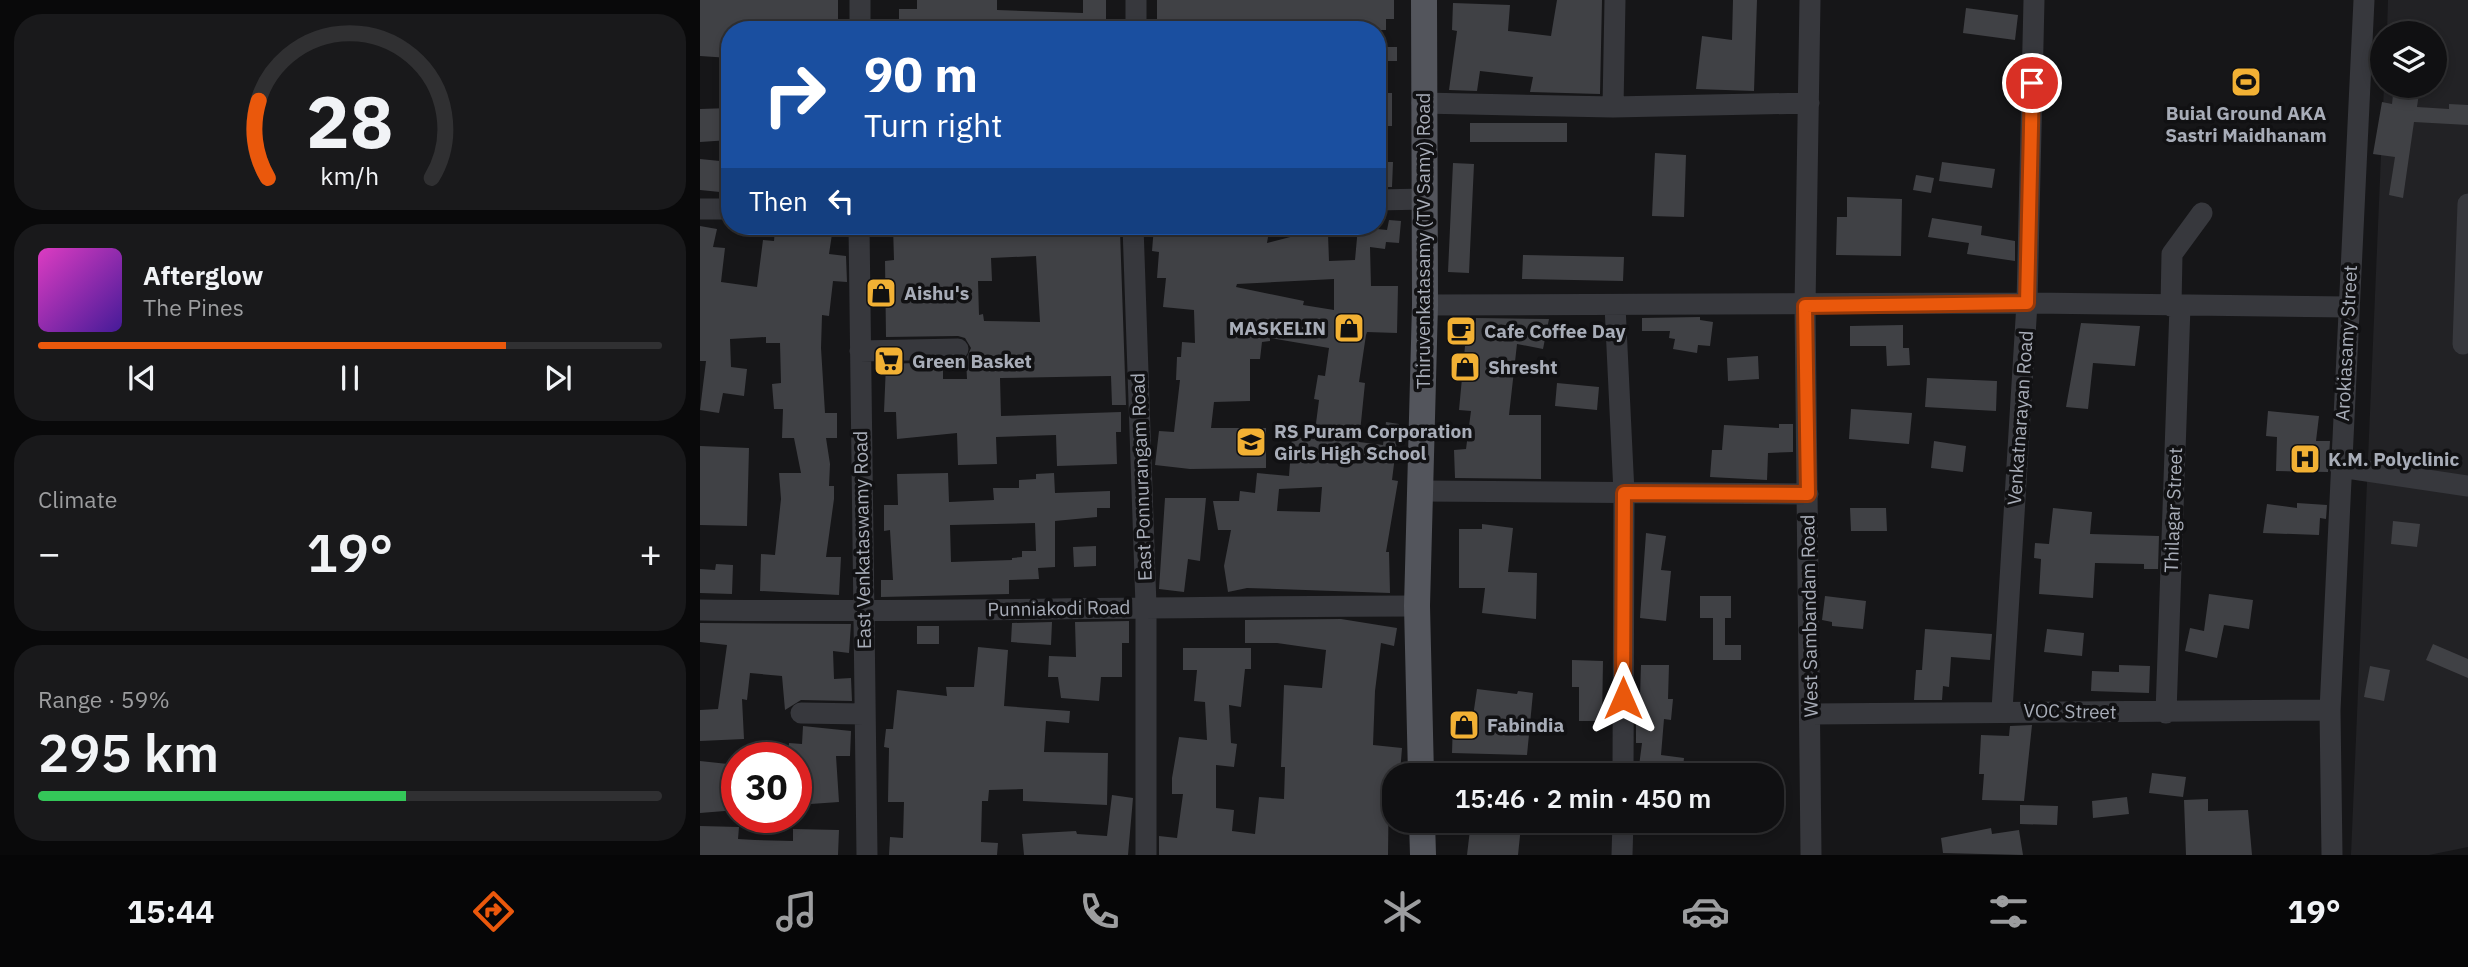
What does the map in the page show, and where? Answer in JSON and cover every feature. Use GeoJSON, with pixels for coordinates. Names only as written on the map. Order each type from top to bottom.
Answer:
{"type":"FeatureCollection","features":[{"type":"Feature","properties":{"kind":"main road","name":"Thiruvenkatasamy (TV Samy) Road"},"geometry":{"type":"LineString","coordinates":[[1421,763],[1417,606],[1425,305],[1422,103],[1424,0]]}},
{"type":"Feature","properties":{"kind":"main road"},"geometry":{"type":"LineString","coordinates":[[1422,833],[1423,855]]}},
{"type":"Feature","properties":{"kind":"street"},"geometry":{"type":"LineString","coordinates":[[860,0],[860,21]]}},
{"type":"Feature","properties":{"kind":"street"},"geometry":{"type":"LineString","coordinates":[[1136,0],[1136,21]]}},
{"type":"Feature","properties":{"kind":"street"},"geometry":{"type":"LineString","coordinates":[[1613,107],[1615,0]]}},
{"type":"Feature","properties":{"kind":"street","name":"West Sambandam Road"},"geometry":{"type":"LineString","coordinates":[[1810,0],[1805,306],[1811,855]]}},
{"type":"Feature","properties":{"kind":"street","name":"Venkatnarayan Road"},"geometry":{"type":"LineString","coordinates":[[2002,710],[2027,303],[2034,0]]}},
{"type":"Feature","properties":{"kind":"street","name":"Arokiasamy Street"},"geometry":{"type":"LineString","coordinates":[[2332,855],[2330,709],[2347,306],[2364,0]]}},
{"type":"Feature","properties":{"kind":"street"},"geometry":{"type":"LineString","coordinates":[[1422,103],[1613,107],[1809,103]]}},
{"type":"Feature","properties":{"kind":"street"},"geometry":{"type":"LineString","coordinates":[[1386,201],[1425,199]]}},
{"type":"Feature","properties":{"kind":"street"},"geometry":{"type":"LineString","coordinates":[[2463,344],[2468,204]]}},
{"type":"Feature","properties":{"kind":"street"},"geometry":{"type":"LineString","coordinates":[[700,209],[721,209]]}},
{"type":"Feature","properties":{"kind":"street","name":"Thilagar Street"},"geometry":{"type":"LineString","coordinates":[[2166,713],[2176,306],[2172,254],[2202,213]]}},
{"type":"Feature","properties":{"kind":"street","name":"East Venkataswamy Road"},"geometry":{"type":"LineString","coordinates":[[859,235],[867,855]]}},
{"type":"Feature","properties":{"kind":"street","name":"East Ponnurangam Road"},"geometry":{"type":"LineString","coordinates":[[1133,235],[1146,606],[1146,855]]}},
{"type":"Feature","properties":{"kind":"street"},"geometry":{"type":"LineString","coordinates":[[1425,305],[1805,306],[2027,303],[2347,306]]}},
{"type":"Feature","properties":{"kind":"street"},"geometry":{"type":"LineString","coordinates":[[1615,306],[1624,493],[1623,763]]}},
{"type":"Feature","properties":{"kind":"street"},"geometry":{"type":"LineString","coordinates":[[860,351],[958,349]]}},
{"type":"Feature","properties":{"kind":"street"},"geometry":{"type":"LineString","coordinates":[[2340,467],[2468,486]]}},
{"type":"Feature","properties":{"kind":"street"},"geometry":{"type":"LineString","coordinates":[[1421,491],[1808,494]]}},
{"type":"Feature","properties":{"kind":"street","name":"Punniakodi Road"},"geometry":{"type":"LineString","coordinates":[[700,610],[863,612],[1146,606],[1417,606]]}},
{"type":"Feature","properties":{"kind":"street","name":"VOC Street"},"geometry":{"type":"LineString","coordinates":[[1810,714],[2002,710],[2166,713],[2330,709]]}},
{"type":"Feature","properties":{"kind":"street"},"geometry":{"type":"LineString","coordinates":[[801,713],[864,714]]}},
{"type":"Feature","properties":{"kind":"street"},"geometry":{"type":"LineString","coordinates":[[1622,855],[1623,833]]}},
{"type":"Feature","properties":{"kind":"shaded area"},"geometry":{"type":"Polygon","coordinates":[[[2388,0],[2468,0],[2468,847],[2429,855],[2351,855],[2383,98],[2447,98],[2447,21],[2387,21],[2388,0]]]}},
{"type":"Feature","properties":{"kind":"building"},"geometry":{"type":"Polygon","coordinates":[[[700,0],[838,0],[838,21],[721,21],[721,57],[700,56],[700,0]]]}},
{"type":"Feature","properties":{"kind":"building"},"geometry":{"type":"Polygon","coordinates":[[[917,0],[997,0],[997,10],[1083,13],[1083,0],[1106,0],[1106,21],[899,21],[899,9],[917,9],[917,0]]]}},
{"type":"Feature","properties":{"kind":"building"},"geometry":{"type":"Polygon","coordinates":[[[1157,0],[1394,0],[1394,19],[1386,21],[1157,21],[1157,0]]]}},
{"type":"Feature","properties":{"kind":"building"},"geometry":{"type":"Polygon","coordinates":[[[1557,0],[1602,0],[1600,94],[1530,92],[1533,77],[1480,71],[1477,91],[1449,90],[1457,31],[1452,30],[1453,3],[1510,5],[1508,31],[1551,36],[1557,0]]]}},
{"type":"Feature","properties":{"kind":"building"},"geometry":{"type":"Polygon","coordinates":[[[1733,0],[1757,0],[1754,91],[1696,89],[1702,36],[1732,40],[1733,0]]]}},
{"type":"Feature","properties":{"kind":"building"},"geometry":{"type":"Polygon","coordinates":[[[1966,8],[2018,15],[2015,40],[1963,33],[1966,8]]]}},
{"type":"Feature","properties":{"kind":"building"},"geometry":{"type":"Polygon","coordinates":[[[1386,47],[1397,47],[1397,61],[1386,61],[1386,47]]]}},
{"type":"Feature","properties":{"kind":"building"},"geometry":{"type":"Polygon","coordinates":[[[1386,93],[1392,93],[1392,126],[1386,126],[1386,93]]]}},
{"type":"Feature","properties":{"kind":"building"},"geometry":{"type":"Polygon","coordinates":[[[2393,98],[2418,98],[2417,107],[2449,109],[2449,104],[2468,105],[2468,125],[2414,122],[2403,198],[2389,195],[2395,157],[2373,154],[2382,102],[2392,104],[2393,98]]]}},
{"type":"Feature","properties":{"kind":"building"},"geometry":{"type":"Polygon","coordinates":[[[721,108],[721,141],[700,142],[700,109],[721,108]]]}},
{"type":"Feature","properties":{"kind":"building"},"geometry":{"type":"Polygon","coordinates":[[[1470,123],[1567,123],[1567,142],[1470,142],[1470,123]]]}},
{"type":"Feature","properties":{"kind":"building"},"geometry":{"type":"Polygon","coordinates":[[[1655,153],[1686,155],[1684,217],[1652,216],[1655,153]]]}},
{"type":"Feature","properties":{"kind":"building"},"geometry":{"type":"Polygon","coordinates":[[[700,159],[721,161],[721,192],[700,190],[700,159]]]}},
{"type":"Feature","properties":{"kind":"building"},"geometry":{"type":"Polygon","coordinates":[[[1386,162],[1393,162],[1392,187],[1386,187],[1386,162]]]}},
{"type":"Feature","properties":{"kind":"building"},"geometry":{"type":"Polygon","coordinates":[[[1942,162],[1995,169],[1992,188],[1939,181],[1942,162]]]}},
{"type":"Feature","properties":{"kind":"building"},"geometry":{"type":"Polygon","coordinates":[[[1453,163],[1474,164],[1469,273],[1448,272],[1453,163]]]}},
{"type":"Feature","properties":{"kind":"building"},"geometry":{"type":"Polygon","coordinates":[[[1916,175],[1934,178],[1931,193],[1913,190],[1916,175]]]}},
{"type":"Feature","properties":{"kind":"building"},"geometry":{"type":"Polygon","coordinates":[[[1847,197],[1902,199],[1901,256],[1836,255],[1837,217],[1847,217],[1847,197]]]}},
{"type":"Feature","properties":{"kind":"building"},"geometry":{"type":"Polygon","coordinates":[[[1932,218],[1982,226],[1981,235],[2015,241],[2015,261],[1967,254],[1969,243],[1928,237],[1932,218]]]}},
{"type":"Feature","properties":{"kind":"building"},"geometry":{"type":"Polygon","coordinates":[[[1389,220],[1401,221],[1399,243],[1386,242],[1385,249],[1370,247],[1371,286],[1398,286],[1397,333],[1367,332],[1359,382],[1365,383],[1359,442],[1383,445],[1386,422],[1399,424],[1392,480],[1398,481],[1386,552],[1389,552],[1390,593],[1247,588],[1228,592],[1224,566],[1231,530],[1218,530],[1213,501],[1239,501],[1240,491],[1255,493],[1257,473],[1289,476],[1292,437],[1314,439],[1319,400],[1314,399],[1318,375],[1325,376],[1329,348],[1270,338],[1270,341],[1262,342],[1260,359],[1250,359],[1250,401],[1214,402],[1211,428],[1266,428],[1266,468],[1190,469],[1155,465],[1159,431],[1174,432],[1180,380],[1176,380],[1177,357],[1181,357],[1182,342],[1195,343],[1194,310],[1163,307],[1166,278],[1157,278],[1159,252],[1152,251],[1153,235],[1259,235],[1268,237],[1267,243],[1298,235],[1328,235],[1329,261],[1355,260],[1357,235],[1386,235],[1389,220]],[[1334,279],[1237,284],[1236,287],[1304,301],[1303,305],[1334,310],[1334,279]],[[1322,487],[1279,489],[1277,511],[1320,512],[1322,487]]]}},
{"type":"Feature","properties":{"kind":"building"},"geometry":{"type":"Polygon","coordinates":[[[700,226],[717,229],[713,247],[725,248],[721,282],[757,287],[763,240],[774,241],[774,235],[832,235],[829,254],[846,256],[847,282],[833,281],[829,316],[822,315],[821,348],[825,413],[837,413],[837,438],[826,438],[830,464],[829,486],[834,486],[834,499],[826,557],[841,557],[839,595],[760,591],[761,554],[775,555],[781,499],[779,473],[801,473],[794,438],[782,438],[783,409],[774,409],[772,384],[781,383],[780,343],[766,343],[766,337],[730,339],[731,367],[747,369],[744,396],[723,393],[719,413],[700,410],[706,361],[700,361],[700,226]]]}},
{"type":"Feature","properties":{"kind":"building"},"geometry":{"type":"Polygon","coordinates":[[[893,235],[1120,235],[1126,405],[1112,405],[1111,376],[1000,378],[1001,416],[1121,412],[1121,432],[1116,432],[1117,464],[1057,466],[1056,435],[996,437],[997,464],[958,465],[957,433],[897,439],[896,412],[884,412],[886,364],[943,362],[943,379],[967,379],[966,359],[971,348],[965,338],[958,336],[886,337],[885,261],[894,260],[893,235]],[[1036,256],[991,258],[992,281],[978,281],[979,315],[983,314],[984,321],[1040,322],[1036,256]]]}},
{"type":"Feature","properties":{"kind":"building"},"geometry":{"type":"Polygon","coordinates":[[[1523,255],[1624,257],[1623,281],[1522,279],[1523,255]]]}},
{"type":"Feature","properties":{"kind":"building"},"geometry":{"type":"Polygon","coordinates":[[[1700,317],[1700,320],[1713,322],[1710,346],[1698,345],[1697,353],[1673,349],[1675,339],[1669,338],[1670,331],[1642,331],[1642,318],[1700,317]]]}},
{"type":"Feature","properties":{"kind":"building"},"geometry":{"type":"Polygon","coordinates":[[[1476,318],[1549,319],[1543,349],[1517,344],[1509,415],[1541,415],[1541,479],[1455,478],[1454,450],[1466,449],[1471,411],[1459,410],[1467,325],[1476,326],[1476,318]]]}},
{"type":"Feature","properties":{"kind":"building"},"geometry":{"type":"Polygon","coordinates":[[[2081,323],[2140,326],[2135,366],[2093,363],[2088,409],[2066,407],[2081,323]]]}},
{"type":"Feature","properties":{"kind":"building"},"geometry":{"type":"Polygon","coordinates":[[[1903,325],[1903,348],[1909,348],[1910,365],[1887,366],[1886,346],[1850,346],[1850,326],[1903,325]]]}},
{"type":"Feature","properties":{"kind":"building"},"geometry":{"type":"Polygon","coordinates":[[[1758,356],[1759,379],[1728,381],[1727,358],[1758,356]]]}},
{"type":"Feature","properties":{"kind":"building"},"geometry":{"type":"Polygon","coordinates":[[[1927,378],[1997,381],[1996,411],[1925,407],[1927,378]]]}},
{"type":"Feature","properties":{"kind":"building"},"geometry":{"type":"Polygon","coordinates":[[[1557,383],[1599,387],[1597,410],[1555,406],[1557,383]]]}},
{"type":"Feature","properties":{"kind":"building"},"geometry":{"type":"Polygon","coordinates":[[[1851,409],[1912,413],[1909,444],[1849,439],[1851,409]]]}},
{"type":"Feature","properties":{"kind":"building"},"geometry":{"type":"Polygon","coordinates":[[[2268,411],[2319,416],[2316,441],[2330,441],[2328,472],[2276,471],[2277,437],[2266,436],[2268,411]]]}},
{"type":"Feature","properties":{"kind":"building"},"geometry":{"type":"Polygon","coordinates":[[[1779,424],[1793,424],[1793,452],[1768,453],[1767,480],[1710,477],[1712,450],[1722,450],[1724,425],[1779,428],[1779,424]]]}},
{"type":"Feature","properties":{"kind":"building"},"geometry":{"type":"Polygon","coordinates":[[[1934,441],[1966,446],[1963,472],[1931,468],[1934,441]]]}},
{"type":"Feature","properties":{"kind":"building"},"geometry":{"type":"Polygon","coordinates":[[[700,446],[749,448],[747,526],[700,525],[700,446]]]}},
{"type":"Feature","properties":{"kind":"building"},"geometry":{"type":"Polygon","coordinates":[[[948,473],[949,502],[994,500],[993,488],[1019,488],[1019,480],[1036,479],[1036,474],[1054,473],[1055,493],[1110,491],[1110,508],[1097,508],[1097,517],[1055,521],[1055,567],[1038,568],[1039,579],[1009,580],[1009,594],[881,597],[881,580],[893,580],[890,530],[884,531],[884,505],[898,505],[897,474],[948,473]],[[1035,523],[950,525],[951,562],[1012,560],[1022,557],[1022,551],[1036,551],[1035,523]]]}},
{"type":"Feature","properties":{"kind":"building"},"geometry":{"type":"Polygon","coordinates":[[[1165,498],[1206,498],[1200,561],[1188,559],[1184,592],[1159,589],[1165,498]]]}},
{"type":"Feature","properties":{"kind":"building"},"geometry":{"type":"Polygon","coordinates":[[[2297,503],[2327,505],[2326,519],[2320,518],[2319,535],[2263,533],[2267,504],[2297,508],[2297,503]]]}},
{"type":"Feature","properties":{"kind":"building"},"geometry":{"type":"Polygon","coordinates":[[[1850,508],[1886,508],[1887,531],[1851,531],[1850,508]]]}},
{"type":"Feature","properties":{"kind":"building"},"geometry":{"type":"Polygon","coordinates":[[[2053,508],[2092,512],[2090,534],[2159,536],[2158,569],[2144,569],[2144,564],[2095,563],[2093,598],[2039,594],[2041,559],[2034,558],[2035,543],[2049,544],[2053,508]]]}},
{"type":"Feature","properties":{"kind":"building"},"geometry":{"type":"Polygon","coordinates":[[[2393,521],[2420,524],[2417,547],[2391,544],[2393,521]]]}},
{"type":"Feature","properties":{"kind":"building"},"geometry":{"type":"Polygon","coordinates":[[[1482,524],[1513,528],[1508,572],[1537,573],[1536,619],[1482,613],[1485,588],[1459,588],[1459,529],[1482,529],[1482,524]]]}},
{"type":"Feature","properties":{"kind":"building"},"geometry":{"type":"Polygon","coordinates":[[[1646,533],[1666,536],[1661,570],[1671,571],[1666,621],[1640,618],[1646,533]]]}},
{"type":"Feature","properties":{"kind":"building"},"geometry":{"type":"Polygon","coordinates":[[[1096,546],[1096,566],[1074,567],[1073,547],[1096,546]]]}},
{"type":"Feature","properties":{"kind":"building"},"geometry":{"type":"Polygon","coordinates":[[[716,564],[733,565],[732,594],[700,593],[700,569],[715,570],[716,564]]]}},
{"type":"Feature","properties":{"kind":"building"},"geometry":{"type":"Polygon","coordinates":[[[2209,594],[2253,600],[2249,629],[2224,625],[2217,658],[2185,651],[2190,628],[2204,631],[2209,594]]]}},
{"type":"Feature","properties":{"kind":"building"},"geometry":{"type":"Polygon","coordinates":[[[1700,596],[1731,596],[1731,618],[1725,618],[1725,645],[1741,645],[1741,660],[1713,660],[1713,618],[1700,618],[1700,596]]]}},
{"type":"Feature","properties":{"kind":"building"},"geometry":{"type":"Polygon","coordinates":[[[1825,596],[1866,601],[1863,629],[1832,626],[1832,622],[1822,620],[1825,596]]]}},
{"type":"Feature","properties":{"kind":"building"},"geometry":{"type":"Polygon","coordinates":[[[1341,619],[1397,628],[1394,646],[1381,643],[1375,691],[1373,745],[1402,748],[1401,763],[1382,763],[1382,833],[1388,833],[1388,855],[1159,855],[1159,836],[1177,838],[1183,794],[1172,794],[1172,778],[1179,737],[1207,740],[1205,702],[1194,701],[1197,670],[1183,670],[1183,648],[1251,648],[1251,669],[1245,669],[1241,707],[1229,705],[1231,743],[1237,744],[1234,767],[1216,765],[1216,808],[1234,810],[1232,831],[1255,834],[1259,797],[1284,799],[1285,767],[1281,767],[1284,685],[1322,688],[1326,650],[1277,643],[1245,643],[1245,620],[1341,619]]]}},
{"type":"Feature","properties":{"kind":"building"},"geometry":{"type":"Polygon","coordinates":[[[1129,621],[1129,643],[1122,643],[1122,677],[1101,677],[1099,701],[1061,698],[1058,677],[1048,677],[1049,656],[1076,657],[1075,622],[1129,621]]]}},
{"type":"Feature","properties":{"kind":"building"},"geometry":{"type":"Polygon","coordinates":[[[1052,622],[1051,645],[1011,642],[1012,623],[1052,622]]]}},
{"type":"Feature","properties":{"kind":"building"},"geometry":{"type":"Polygon","coordinates":[[[700,623],[851,624],[849,653],[833,651],[834,679],[851,678],[852,701],[801,700],[785,710],[782,676],[750,673],[747,700],[742,699],[744,739],[700,741],[700,710],[718,709],[727,645],[700,642],[700,623]]]}},
{"type":"Feature","properties":{"kind":"building"},"geometry":{"type":"Polygon","coordinates":[[[917,626],[939,626],[939,644],[917,644],[917,626]]]}},
{"type":"Feature","properties":{"kind":"building"},"geometry":{"type":"Polygon","coordinates":[[[1925,629],[1992,634],[1990,660],[1951,657],[1949,687],[1943,686],[1942,700],[1914,700],[1916,670],[1922,670],[1925,629]]]}},
{"type":"Feature","properties":{"kind":"building"},"geometry":{"type":"Polygon","coordinates":[[[2047,629],[2084,633],[2082,656],[2044,652],[2047,629]]]}},
{"type":"Feature","properties":{"kind":"building"},"geometry":{"type":"Polygon","coordinates":[[[2433,644],[2468,659],[2468,678],[2426,660],[2433,644]]]}},
{"type":"Feature","properties":{"kind":"building"},"geometry":{"type":"Polygon","coordinates":[[[978,647],[1008,650],[1004,706],[1070,711],[1069,723],[1046,721],[1044,752],[1108,753],[1107,805],[1023,801],[1023,789],[989,790],[988,801],[982,801],[981,842],[998,843],[997,855],[889,855],[890,837],[903,838],[904,802],[888,802],[889,748],[884,747],[886,729],[893,729],[897,690],[947,696],[946,687],[974,687],[978,647]]]}},
{"type":"Feature","properties":{"kind":"building"},"geometry":{"type":"Polygon","coordinates":[[[1572,660],[1603,661],[1602,721],[1579,721],[1579,687],[1572,687],[1572,660]]]}},
{"type":"Feature","properties":{"kind":"building"},"geometry":{"type":"Polygon","coordinates":[[[1641,665],[1669,665],[1668,699],[1673,699],[1671,720],[1664,719],[1661,755],[1684,758],[1683,763],[1639,763],[1642,743],[1636,743],[1636,696],[1640,697],[1641,665]]]}},
{"type":"Feature","properties":{"kind":"building"},"geometry":{"type":"Polygon","coordinates":[[[2119,665],[2150,666],[2149,693],[2091,691],[2092,671],[2119,672],[2119,665]]]}},
{"type":"Feature","properties":{"kind":"building"},"geometry":{"type":"Polygon","coordinates":[[[2370,666],[2390,670],[2384,701],[2364,697],[2370,666]]]}},
{"type":"Feature","properties":{"kind":"building"},"geometry":{"type":"Polygon","coordinates":[[[1477,689],[1517,694],[1518,691],[1533,693],[1527,755],[1452,753],[1453,722],[1472,723],[1477,689]]]}},
{"type":"Feature","properties":{"kind":"building"},"geometry":{"type":"Polygon","coordinates":[[[2032,725],[2024,801],[1982,800],[1984,774],[1979,774],[1981,735],[2009,736],[2010,726],[2032,725]]]}},
{"type":"Feature","properties":{"kind":"building"},"geometry":{"type":"Polygon","coordinates":[[[803,726],[851,731],[850,756],[836,756],[839,802],[812,804],[812,742],[802,742],[803,726]]]}},
{"type":"Feature","properties":{"kind":"building"},"geometry":{"type":"Polygon","coordinates":[[[700,761],[721,763],[721,811],[700,813],[700,761]]]}},
{"type":"Feature","properties":{"kind":"building"},"geometry":{"type":"Polygon","coordinates":[[[2152,773],[2186,777],[2183,797],[2149,793],[2152,773]]]}},
{"type":"Feature","properties":{"kind":"building"},"geometry":{"type":"Polygon","coordinates":[[[1112,795],[1133,798],[1128,855],[1024,855],[1022,834],[1076,831],[1077,834],[1107,836],[1112,795]]]}},
{"type":"Feature","properties":{"kind":"building"},"geometry":{"type":"Polygon","coordinates":[[[2127,797],[2129,814],[2093,818],[2092,801],[2127,797]]]}},
{"type":"Feature","properties":{"kind":"building"},"geometry":{"type":"Polygon","coordinates":[[[2208,799],[2208,811],[2248,810],[2252,855],[2186,855],[2184,800],[2208,799]]]}},
{"type":"Feature","properties":{"kind":"building"},"geometry":{"type":"Polygon","coordinates":[[[2020,805],[2058,806],[2057,825],[2020,824],[2020,805]]]}},
{"type":"Feature","properties":{"kind":"building"},"geometry":{"type":"Polygon","coordinates":[[[700,826],[721,827],[721,833],[738,833],[738,839],[755,840],[793,841],[793,833],[812,833],[812,829],[839,830],[838,855],[700,855],[700,826]]]}},
{"type":"Feature","properties":{"kind":"building"},"geometry":{"type":"Polygon","coordinates":[[[1991,828],[1992,834],[2019,830],[2023,855],[1943,853],[1941,838],[1991,828]]]}},
{"type":"Feature","properties":{"kind":"building"},"geometry":{"type":"Polygon","coordinates":[[[1470,833],[1520,833],[1518,855],[1467,855],[1470,833]]]}},
{"type":"Feature","properties":{"kind":"place","name":"Buial Ground AKA Sastri Maidhanam"},"geometry":{"type":"Point","coordinates":[2246,82]}},
{"type":"Feature","properties":{"kind":"place","name":"Aishu's"},"geometry":{"type":"Point","coordinates":[881,293]}},
{"type":"Feature","properties":{"kind":"place","name":"MASKELIN"},"geometry":{"type":"Point","coordinates":[1349,328]}},
{"type":"Feature","properties":{"kind":"place","name":"Cafe Coffee Day"},"geometry":{"type":"Point","coordinates":[1461,331]}},
{"type":"Feature","properties":{"kind":"place","name":"Green Basket"},"geometry":{"type":"Point","coordinates":[889,361]}},
{"type":"Feature","properties":{"kind":"place","name":"Shresht"},"geometry":{"type":"Point","coordinates":[1465,367]}},
{"type":"Feature","properties":{"kind":"place","name":"RS Puram Corporation Girls High School"},"geometry":{"type":"Point","coordinates":[1251,442]}},
{"type":"Feature","properties":{"kind":"place","name":"K.M. Polyclinic"},"geometry":{"type":"Point","coordinates":[2305,459]}},
{"type":"Feature","properties":{"kind":"place","name":"Fabindia"},"geometry":{"type":"Point","coordinates":[1464,725]}},
{"type":"Feature","properties":{"kind":"route"},"geometry":{"type":"LineString","coordinates":[[1623,698],[1624,493],[1808,494],[1805,306],[2027,303],[2032,83]]}}]}
